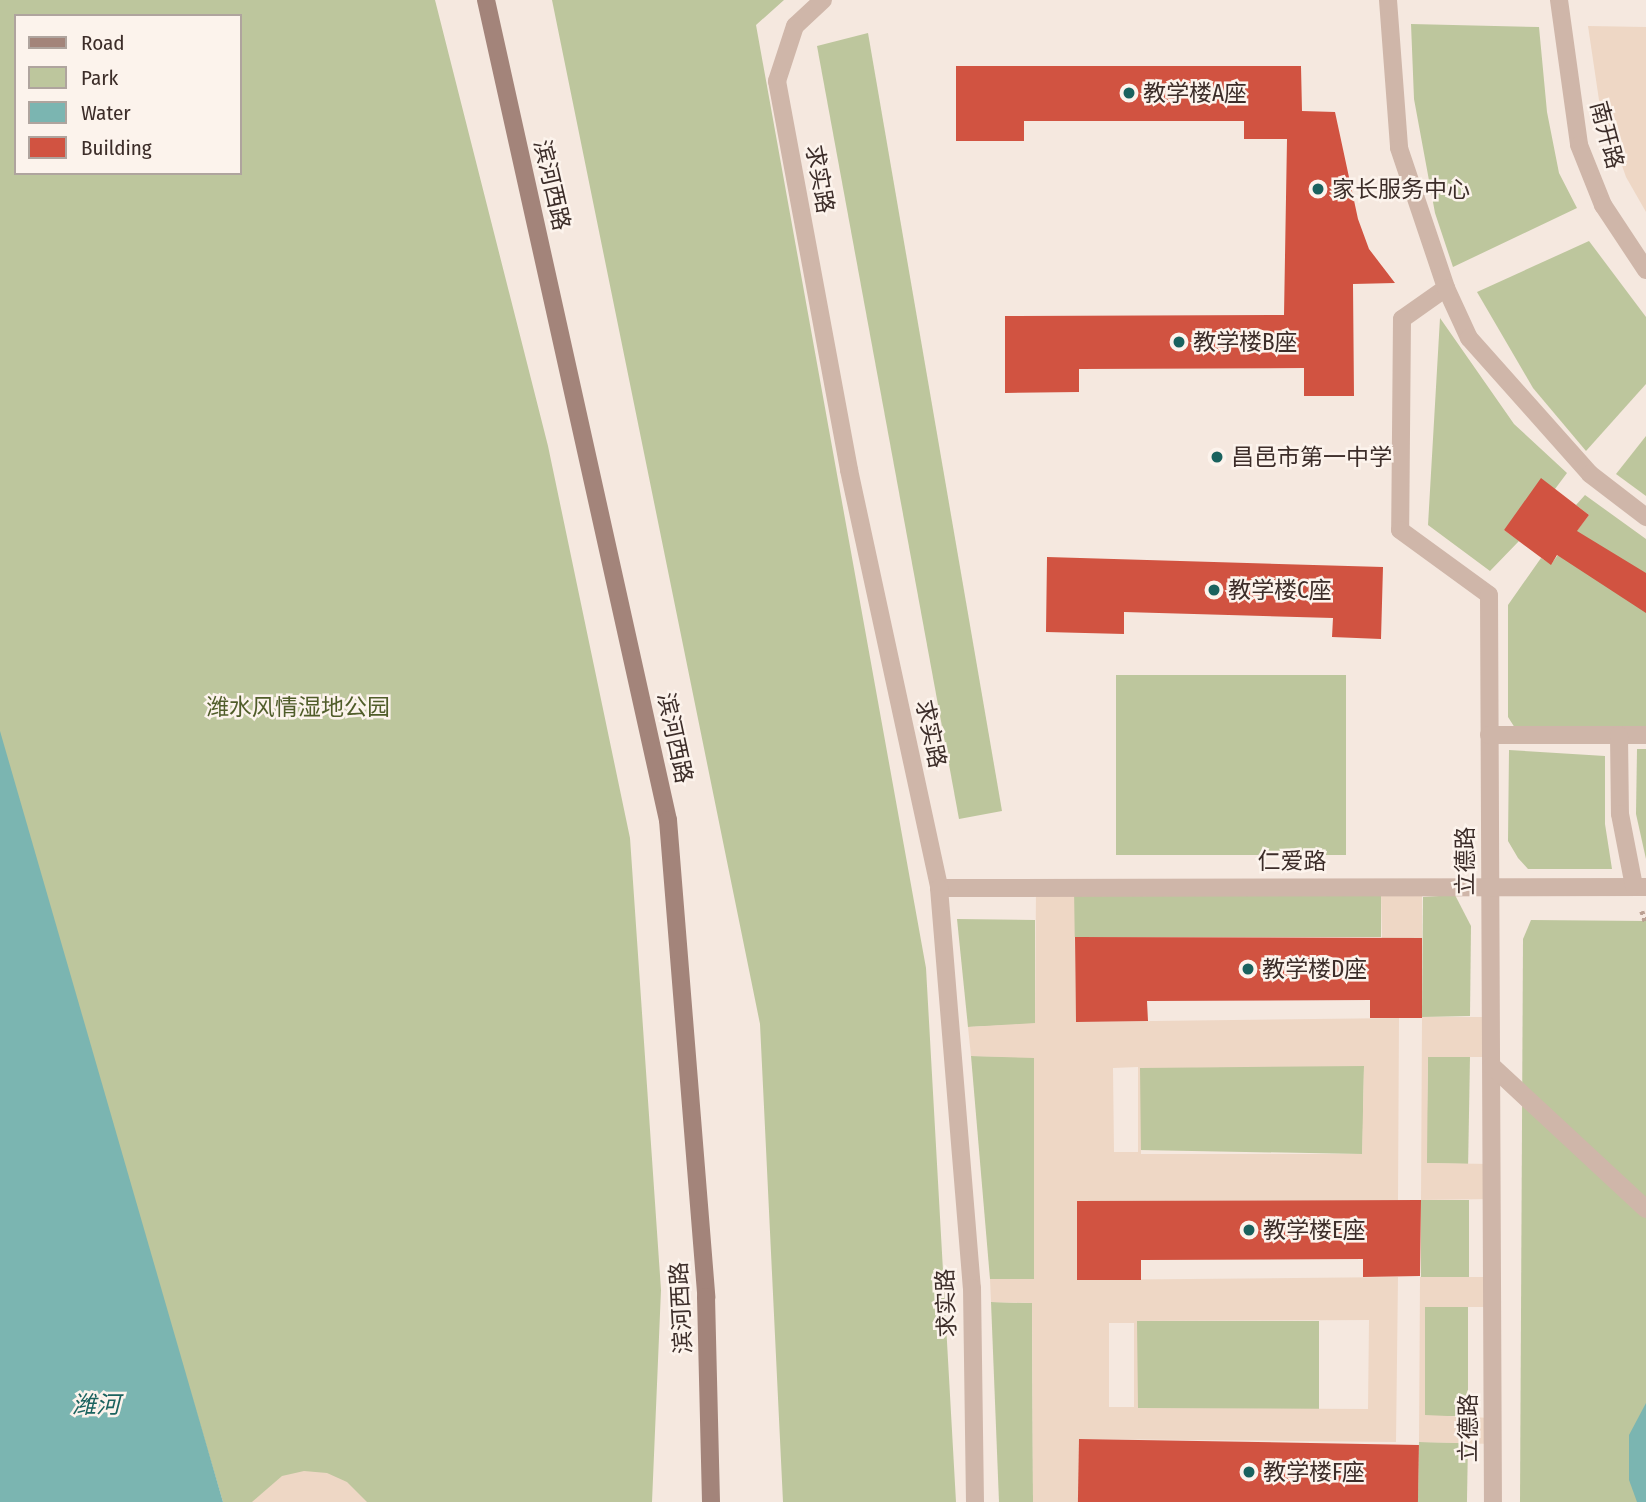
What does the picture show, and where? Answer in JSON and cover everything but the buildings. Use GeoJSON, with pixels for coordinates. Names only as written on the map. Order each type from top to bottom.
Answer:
{"type":"FeatureCollection","features":[{"type":"Feature","properties":{"kind":"street","name":"滨河西路"},"geometry":{"type":"LineString","coordinates":[[486,0],[668,820],[706,1297],[711,1502]]}},
{"type":"Feature","properties":{"kind":"street","name":"求实路"},"geometry":{"type":"LineString","coordinates":[[823,0],[795,26],[777,81],[849,470],[939,888],[972,1288],[975,1502]]}},
{"type":"Feature","properties":{"kind":"street"},"geometry":{"type":"LineString","coordinates":[[1388,0],[1399,148],[1446,288],[1469,338],[1508,387],[1590,474],[1646,517]]}},
{"type":"Feature","properties":{"kind":"street","name":"南开路"},"geometry":{"type":"LineString","coordinates":[[1559,0],[1579,145],[1603,205],[1646,270]]}},
{"type":"Feature","properties":{"kind":"street","name":"立德路"},"geometry":{"type":"LineString","coordinates":[[1446,288],[1402,319],[1400,530],[1489,595],[1493,1502]]}},
{"type":"Feature","properties":{"kind":"street"},"geometry":{"type":"LineString","coordinates":[[1489,735],[1646,735]]}},
{"type":"Feature","properties":{"kind":"street"},"geometry":{"type":"LineString","coordinates":[[1619,735],[1620,814],[1640,887]]}},
{"type":"Feature","properties":{"kind":"street","name":"仁爱路"},"geometry":{"type":"LineString","coordinates":[[939,888],[1490,885],[1640,887]]}},
{"type":"Feature","properties":{"kind":"street"},"geometry":{"type":"LineString","coordinates":[[1492,1066],[1646,1209]]}},
{"type":"Feature","properties":{"kind":"green space","name":"潍水风情湿地公园"},"geometry":{"type":"Polygon","coordinates":[[[0,0],[435,0],[548,446],[630,838],[661,1290],[652,1502],[223,1502],[0,750],[0,0]]]}},
{"type":"Feature","properties":{"kind":"green space"},"geometry":{"type":"Polygon","coordinates":[[[552,0],[784,0],[756,25],[926,968],[956,1502],[783,1502],[760,1024],[552,0]]]}},
{"type":"Feature","properties":{"kind":"green space"},"geometry":{"type":"Polygon","coordinates":[[[1411,24],[1539,27],[1547,112],[1559,173],[1577,208],[1453,267],[1435,213],[1414,99],[1411,24]]]}},
{"type":"Feature","properties":{"kind":"green space"},"geometry":{"type":"Polygon","coordinates":[[[868,33],[1002,811],[959,819],[817,46],[868,33]]]}},
{"type":"Feature","properties":{"kind":"green space"},"geometry":{"type":"Polygon","coordinates":[[[1589,241],[1646,317],[1646,384],[1586,451],[1533,388],[1477,292],[1589,241]]]}},
{"type":"Feature","properties":{"kind":"green space"},"geometry":{"type":"Polygon","coordinates":[[[1440,318],[1514,424],[1567,473],[1555,489],[1504,530],[1519,541],[1490,571],[1428,525],[1440,318]]]}},
{"type":"Feature","properties":{"kind":"green space"},"geometry":{"type":"Polygon","coordinates":[[[1646,436],[1646,496],[1616,474],[1646,436]]]}},
{"type":"Feature","properties":{"kind":"green space"},"geometry":{"type":"Polygon","coordinates":[[[1585,495],[1646,539],[1646,726],[1515,728],[1508,717],[1508,605],[1541,558],[1551,564],[1589,515],[1576,505],[1585,495]]]}},
{"type":"Feature","properties":{"kind":"green space"},"geometry":{"type":"Polygon","coordinates":[[[1116,675],[1346,675],[1346,855],[1116,855],[1116,675]]]}},
{"type":"Feature","properties":{"kind":"green space"},"geometry":{"type":"Polygon","coordinates":[[[1637,749],[1646,749],[1646,859],[1636,814],[1637,749]]]}},
{"type":"Feature","properties":{"kind":"green space"},"geometry":{"type":"Polygon","coordinates":[[[1509,750],[1605,756],[1605,824],[1612,869],[1528,869],[1518,858],[1508,841],[1509,750]]]}},
{"type":"Feature","properties":{"kind":"green space"},"geometry":{"type":"Polygon","coordinates":[[[1074,894],[1381,894],[1381,937],[1074,937],[1074,894]]]}},
{"type":"Feature","properties":{"kind":"green space"},"geometry":{"type":"Polygon","coordinates":[[[1455,895],[1471,926],[1470,1016],[1422,1017],[1423,897],[1455,895]]]}},
{"type":"Feature","properties":{"kind":"green space"},"geometry":{"type":"Polygon","coordinates":[[[957,919],[1035,920],[1035,1024],[968,1027],[957,919]]]}},
{"type":"Feature","properties":{"kind":"green space"},"geometry":{"type":"Polygon","coordinates":[[[1531,920],[1646,921],[1646,1502],[1520,1502],[1523,939],[1531,920]]]}},
{"type":"Feature","properties":{"kind":"green space"},"geometry":{"type":"Polygon","coordinates":[[[1428,1055],[1470,1056],[1468,1164],[1426,1163],[1428,1055]]]}},
{"type":"Feature","properties":{"kind":"green space"},"geometry":{"type":"Polygon","coordinates":[[[971,1056],[1034,1057],[1034,1280],[990,1279],[971,1056]]]}},
{"type":"Feature","properties":{"kind":"green space"},"geometry":{"type":"Polygon","coordinates":[[[1140,1062],[1364,1066],[1362,1154],[1138,1150],[1140,1062]]]}},
{"type":"Feature","properties":{"kind":"green space"},"geometry":{"type":"Polygon","coordinates":[[[1421,1200],[1469,1200],[1469,1277],[1421,1277],[1421,1200]]]}},
{"type":"Feature","properties":{"kind":"green space"},"geometry":{"type":"Polygon","coordinates":[[[991,1302],[1032,1303],[1033,1502],[999,1502],[991,1302]]]}},
{"type":"Feature","properties":{"kind":"green space"},"geometry":{"type":"Polygon","coordinates":[[[1425,1306],[1468,1306],[1468,1416],[1425,1416],[1425,1306]]]}},
{"type":"Feature","properties":{"kind":"green space"},"geometry":{"type":"Polygon","coordinates":[[[1137,1321],[1319,1321],[1319,1409],[1137,1409],[1137,1321]]]}},
{"type":"Feature","properties":{"kind":"green space"},"geometry":{"type":"Polygon","coordinates":[[[1419,1442],[1468,1443],[1467,1502],[1418,1502],[1419,1442]]]}},
{"type":"Feature","properties":{"kind":"shaded area"},"geometry":{"type":"Polygon","coordinates":[[[1588,26],[1646,27],[1646,212],[1626,177],[1599,100],[1588,26]]]}},
{"type":"Feature","properties":{"kind":"shaded area"},"geometry":{"type":"Polygon","coordinates":[[[1422,885],[1422,938],[1382,938],[1381,894],[1422,885]]]}},
{"type":"Feature","properties":{"kind":"shaded area"},"geometry":{"type":"Polygon","coordinates":[[[1074,887],[1076,1022],[1399,1018],[1398,1200],[1077,1201],[1078,1280],[1398,1277],[1396,1442],[1079,1439],[1079,1502],[1033,1502],[1032,1303],[991,1302],[990,1279],[1034,1279],[1034,1058],[971,1056],[968,1027],[1035,1023],[1036,888],[1074,887]],[[1364,1066],[1140,1068],[1141,1154],[1362,1154],[1364,1066]],[[1138,1067],[1113,1068],[1114,1152],[1138,1152],[1138,1067]],[[1369,1320],[1137,1321],[1138,1408],[1368,1409],[1369,1320]],[[1109,1323],[1109,1407],[1134,1407],[1134,1323],[1109,1323]]]}},
{"type":"Feature","properties":{"kind":"shaded area"},"geometry":{"type":"Polygon","coordinates":[[[1422,1017],[1491,1017],[1491,1057],[1428,1057],[1427,1163],[1491,1164],[1492,1199],[1421,1200],[1422,1017]]]}},
{"type":"Feature","properties":{"kind":"shaded area"},"geometry":{"type":"Polygon","coordinates":[[[1420,1277],[1492,1277],[1492,1307],[1425,1307],[1425,1415],[1492,1418],[1492,1444],[1419,1442],[1420,1277]]]}},
{"type":"Feature","properties":{"kind":"shaded area"},"geometry":{"type":"Polygon","coordinates":[[[304,1471],[327,1473],[347,1482],[367,1502],[252,1502],[282,1476],[304,1471]]]}},
{"type":"Feature","properties":{"kind":"water","name":"潍河"},"geometry":{"type":"Polygon","coordinates":[[[0,731],[223,1502],[0,1502],[0,731]]]}},
{"type":"Feature","properties":{"kind":"water"},"geometry":{"type":"Polygon","coordinates":[[[1646,1403],[1646,1502],[1637,1502],[1629,1480],[1629,1435],[1646,1403]]]}},
{"type":"Feature","properties":{"kind":"place","name":"教学楼A座"},"geometry":{"type":"Point","coordinates":[1129,93]}},
{"type":"Feature","properties":{"kind":"place","name":"家长服务中心"},"geometry":{"type":"Point","coordinates":[1318,189]}},
{"type":"Feature","properties":{"kind":"place","name":"教学楼B座"},"geometry":{"type":"Point","coordinates":[1179,342]}},
{"type":"Feature","properties":{"kind":"place","name":"昌邑市第一中学"},"geometry":{"type":"Point","coordinates":[1217,457]}},
{"type":"Feature","properties":{"kind":"place","name":"教学楼C座"},"geometry":{"type":"Point","coordinates":[1214,590]}},
{"type":"Feature","properties":{"kind":"place","name":"教学楼D座"},"geometry":{"type":"Point","coordinates":[1248,969]}},
{"type":"Feature","properties":{"kind":"place","name":"教学楼E座"},"geometry":{"type":"Point","coordinates":[1249,1230]}},
{"type":"Feature","properties":{"kind":"place","name":"教学楼F座"},"geometry":{"type":"Point","coordinates":[1249,1472]}}]}
